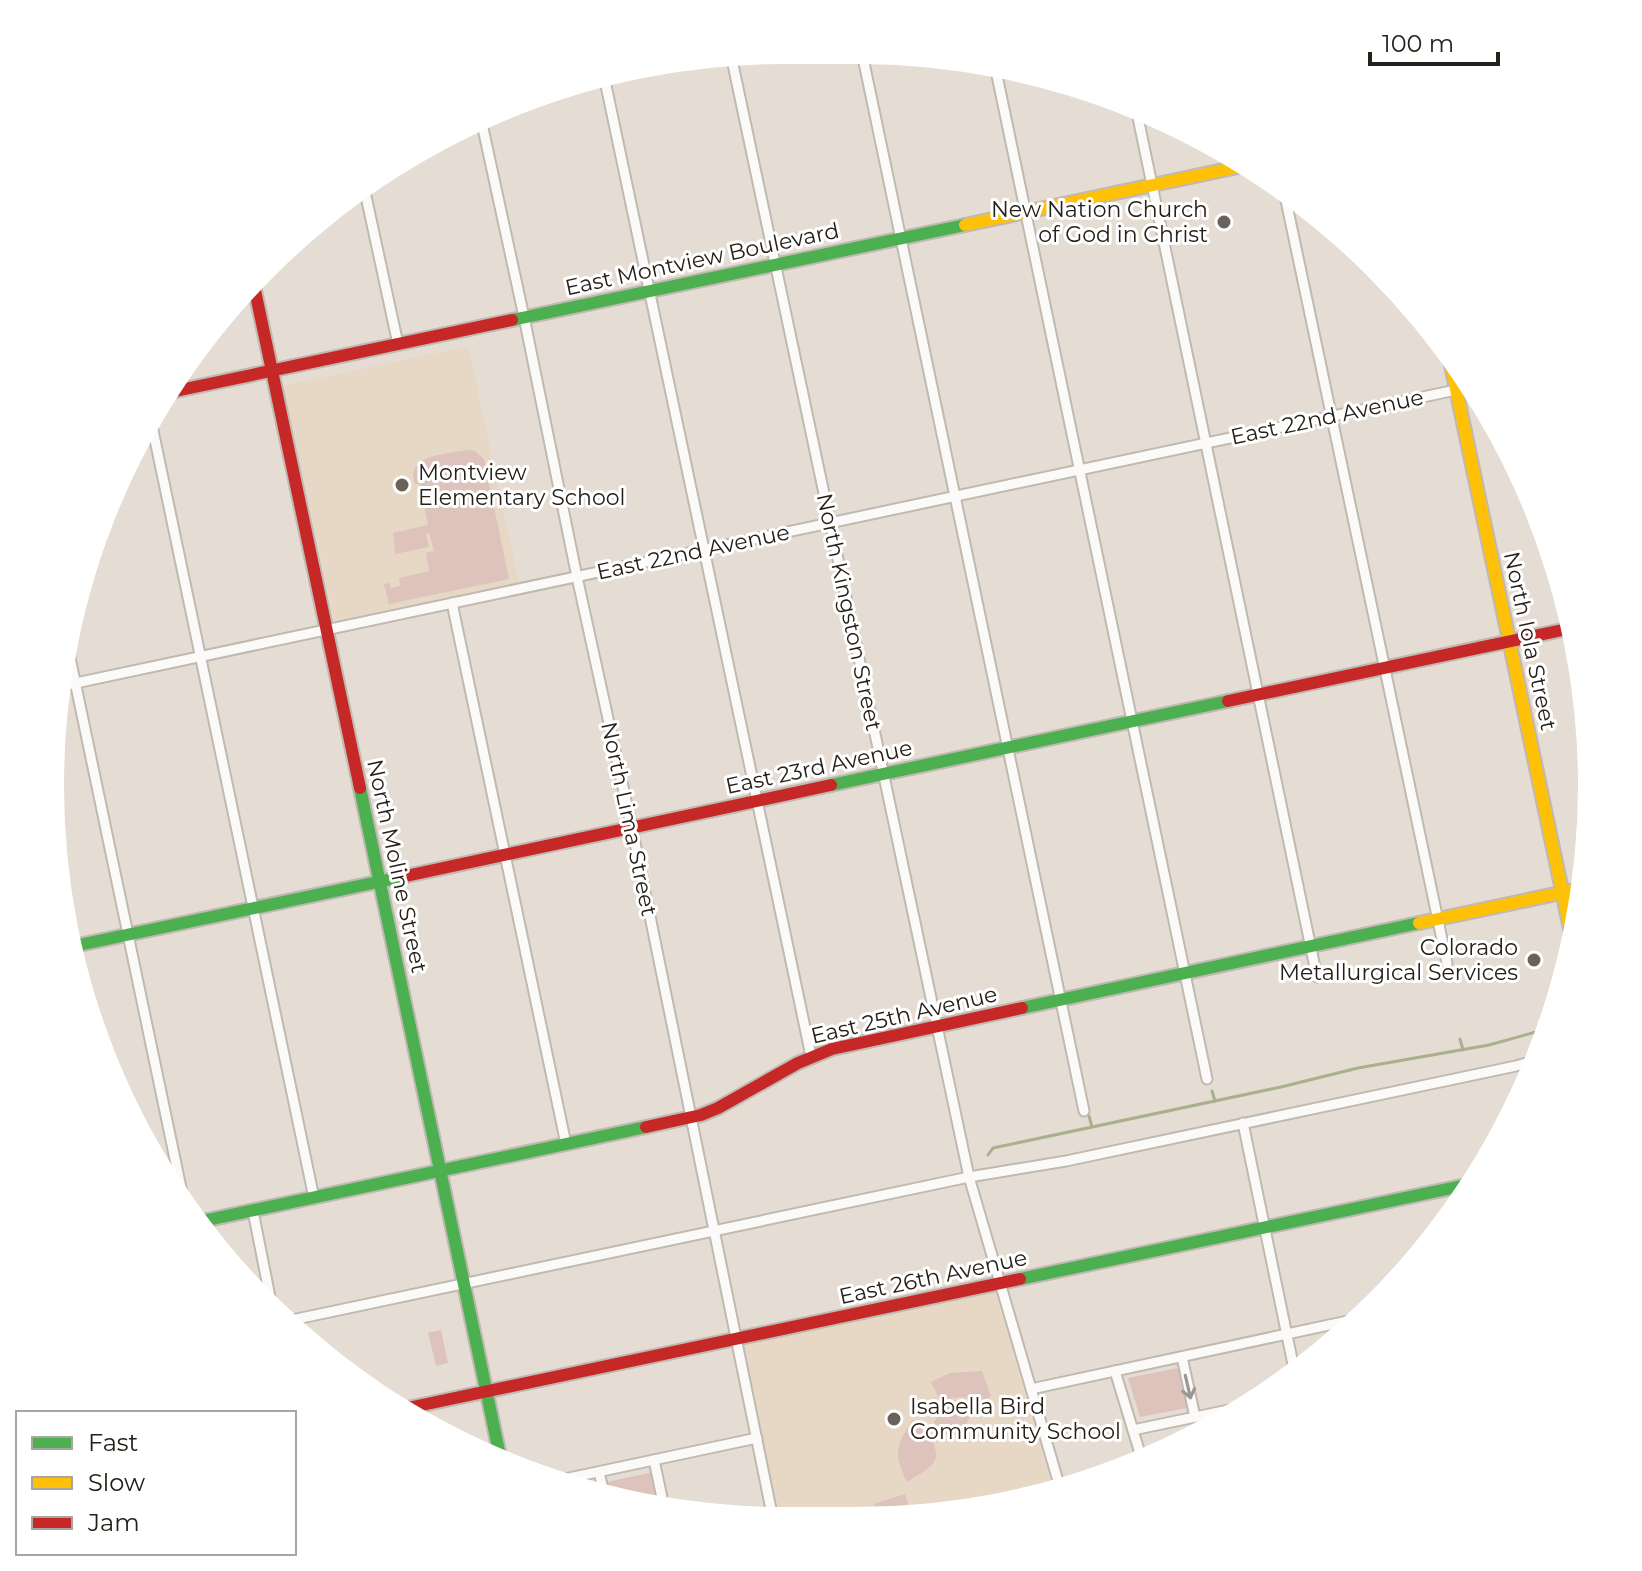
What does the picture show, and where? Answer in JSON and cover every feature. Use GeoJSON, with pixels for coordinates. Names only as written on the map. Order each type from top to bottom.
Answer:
{"type":"FeatureCollection","features":[{"type":"Feature","properties":{"kind":"street"},"geometry":{"type":"LineString","coordinates":[[864,64],[1084,1111]]}},
{"type":"Feature","properties":{"kind":"street","name":"North Kingston Street"},"geometry":{"type":"LineString","coordinates":[[733,66],[969,1177],[1057,1478]]}},
{"type":"Feature","properties":{"kind":"street"},"geometry":{"type":"LineString","coordinates":[[997,78],[1207,1079]]}},
{"type":"Feature","properties":{"kind":"street"},"geometry":{"type":"LineString","coordinates":[[606,87],[811,1056]]}},
{"type":"Feature","properties":{"kind":"street"},"geometry":{"type":"LineString","coordinates":[[1139,122],[1317,977]]}},
{"type":"Feature","properties":{"kind":"street","name":"North Lima Street"},"geometry":{"type":"LineString","coordinates":[[483,130],[632,828],[771,1506]]}},
{"type":"Feature","properties":{"kind":"street","name":"East Montview Boulevard"},"geometry":{"type":"LineString","coordinates":[[183,389],[1229,169]]}},
{"type":"Feature","properties":{"kind":"street"},"geometry":{"type":"LineString","coordinates":[[367,199],[398,344]]}},
{"type":"Feature","properties":{"kind":"street"},"geometry":{"type":"LineString","coordinates":[[1287,207],[1447,963]]}},
{"type":"Feature","properties":{"kind":"street","name":"North Moline Street"},"geometry":{"type":"LineString","coordinates":[[256,296],[498,1447]]}},
{"type":"Feature","properties":{"kind":"street","name":"North Iola Street"},"geometry":{"type":"LineString","coordinates":[[1455,383],[1567,911]]}},
{"type":"Feature","properties":{"kind":"street","name":"East 22nd Avenue"},"geometry":{"type":"LineString","coordinates":[[71,684],[1456,390]]}},
{"type":"Feature","properties":{"kind":"street"},"geometry":{"type":"LineString","coordinates":[[154,437],[314,1198]]}},
{"type":"Feature","properties":{"kind":"street"},"geometry":{"type":"LineString","coordinates":[[452,603],[566,1144]]}},
{"type":"Feature","properties":{"kind":"street","name":"East 23rd Avenue"},"geometry":{"type":"LineString","coordinates":[[82,944],[1561,630]]}},
{"type":"Feature","properties":{"kind":"street"},"geometry":{"type":"LineString","coordinates":[[73,671],[178,1173]]}},
{"type":"Feature","properties":{"kind":"street","name":"East 25th Avenue"},"geometry":{"type":"LineString","coordinates":[[209,1220],[692,1117],[739,1099],[782,1071],[832,1049],[1570,891]]}},
{"type":"Feature","properties":{"kind":"street"},"geometry":{"type":"LineString","coordinates":[[300,1318],[1522,1064]]}},
{"type":"Feature","properties":{"kind":"street"},"geometry":{"type":"LineString","coordinates":[[1243,1123],[1292,1361]]}},
{"type":"Feature","properties":{"kind":"street","name":"East 26th Avenue"},"geometry":{"type":"LineString","coordinates":[[418,1406],[1455,1187]]}},
{"type":"Feature","properties":{"kind":"street"},"geometry":{"type":"LineString","coordinates":[[253,1211],[268,1289]]}},
{"type":"Feature","properties":{"kind":"street"},"geometry":{"type":"LineString","coordinates":[[1031,1389],[1337,1323]]}},
{"type":"Feature","properties":{"kind":"street"},"geometry":{"type":"LineString","coordinates":[[1182,1357],[1195,1417]]}},
{"type":"Feature","properties":{"kind":"street"},"geometry":{"type":"LineString","coordinates":[[1115,1371],[1139,1449]]}},
{"type":"Feature","properties":{"kind":"street"},"geometry":{"type":"LineString","coordinates":[[1133,1430],[1210,1414]]}},
{"type":"Feature","properties":{"kind":"street"},"geometry":{"type":"LineString","coordinates":[[579,1476],[757,1438]]}},
{"type":"Feature","properties":{"kind":"street"},"geometry":{"type":"LineString","coordinates":[[654,1460],[662,1496]]}},
{"type":"Feature","properties":{"kind":"street"},"geometry":{"type":"LineString","coordinates":[[599,1472],[601,1483]]}},
{"type":"Feature","properties":{"kind":"shaded area","name":"Montview Elementary School"},"geometry":{"type":"Polygon","coordinates":[[[468,346],[519,583],[335,623],[283,386],[468,346]]]}},
{"type":"Feature","properties":{"kind":"shaded area"},"geometry":{"type":"Polygon","coordinates":[[[475,451],[484,459],[509,579],[389,604],[384,584],[389,583],[391,588],[400,586],[399,578],[429,571],[426,553],[434,551],[429,533],[426,534],[429,547],[395,554],[393,533],[428,525],[420,484],[415,484],[416,467],[430,457],[475,451]]]}},
{"type":"Feature","properties":{"kind":"shaded area","name":"Isabella Bird Community School"},"geometry":{"type":"Polygon","coordinates":[[[995,1291],[1050,1480],[951,1501],[856,1507],[773,1506],[739,1345],[995,1291]]]}},
{"type":"Feature","properties":{"kind":"shaded area"},"geometry":{"type":"Polygon","coordinates":[[[441,1330],[448,1363],[436,1366],[428,1333],[441,1330]]]}},
{"type":"Feature","properties":{"kind":"shaded area"},"geometry":{"type":"Polygon","coordinates":[[[1178,1368],[1187,1408],[1140,1417],[1128,1378],[1178,1368]]]}},
{"type":"Feature","properties":{"kind":"shaded area"},"geometry":{"type":"Polygon","coordinates":[[[982,1371],[991,1396],[981,1402],[962,1397],[940,1400],[931,1382],[950,1373],[982,1371]]]}},
{"type":"Feature","properties":{"kind":"shaded area"},"geometry":{"type":"Polygon","coordinates":[[[954,1401],[978,1405],[959,1435],[940,1434],[934,1422],[940,1410],[946,1410],[944,1403],[954,1401]]]}},
{"type":"Feature","properties":{"kind":"shaded area"},"geometry":{"type":"Polygon","coordinates":[[[912,1420],[923,1421],[936,1458],[928,1469],[907,1482],[898,1450],[912,1420]]]}},
{"type":"Feature","properties":{"kind":"shaded area"},"geometry":{"type":"Polygon","coordinates":[[[653,1472],[658,1495],[607,1484],[653,1472]]]}},
{"type":"Feature","properties":{"kind":"shaded area"},"geometry":{"type":"Polygon","coordinates":[[[905,1494],[909,1505],[875,1506],[905,1494]]]}},
{"type":"Feature","properties":{"kind":"waterway"},"geometry":{"type":"LineString","coordinates":[[988,1155],[993,1148],[1358,1068],[1489,1045],[1534,1032]]}},
{"type":"Feature","properties":{"kind":"waterway"},"geometry":{"type":"LineString","coordinates":[[1460,1039],[1463,1050]]}},
{"type":"Feature","properties":{"kind":"waterway"},"geometry":{"type":"LineString","coordinates":[[1212,1091],[1215,1101]]}},
{"type":"Feature","properties":{"kind":"waterway"},"geometry":{"type":"LineString","coordinates":[[1089,1116],[1092,1127]]}},
{"type":"Feature","properties":{"kind":"traffic: fast"},"geometry":{"type":"LineString","coordinates":[[512,320],[965,225]]}},
{"type":"Feature","properties":{"kind":"traffic: fast"},"geometry":{"type":"LineString","coordinates":[[831,785],[1228,701]]}},
{"type":"Feature","properties":{"kind":"traffic: fast"},"geometry":{"type":"LineString","coordinates":[[360,788],[498,1447]]}},
{"type":"Feature","properties":{"kind":"traffic: fast"},"geometry":{"type":"LineString","coordinates":[[82,944],[406,876]]}},
{"type":"Feature","properties":{"kind":"traffic: fast"},"geometry":{"type":"LineString","coordinates":[[1022,1008],[1419,923]]}},
{"type":"Feature","properties":{"kind":"traffic: fast"},"geometry":{"type":"LineString","coordinates":[[209,1220],[646,1127]]}},
{"type":"Feature","properties":{"kind":"traffic: fast"},"geometry":{"type":"LineString","coordinates":[[1020,1279],[1455,1187]]}},
{"type":"Feature","properties":{"kind":"traffic: slow"},"geometry":{"type":"LineString","coordinates":[[965,225],[1229,169]]}},
{"type":"Feature","properties":{"kind":"traffic: slow"},"geometry":{"type":"LineString","coordinates":[[1455,383],[1566,912]]}},
{"type":"Feature","properties":{"kind":"traffic: slow"},"geometry":{"type":"LineString","coordinates":[[1419,923],[1570,891]]}},
{"type":"Feature","properties":{"kind":"traffic: jam"},"geometry":{"type":"LineString","coordinates":[[256,296],[360,788]]}},
{"type":"Feature","properties":{"kind":"traffic: jam"},"geometry":{"type":"LineString","coordinates":[[183,389],[512,320]]}},
{"type":"Feature","properties":{"kind":"traffic: jam"},"geometry":{"type":"LineString","coordinates":[[1228,701],[1561,630]]}},
{"type":"Feature","properties":{"kind":"traffic: jam"},"geometry":{"type":"LineString","coordinates":[[406,876],[831,785]]}},
{"type":"Feature","properties":{"kind":"traffic: jam"},"geometry":{"type":"LineString","coordinates":[[646,1127],[701,1115],[718,1108],[798,1063],[832,1049],[1022,1008]]}},
{"type":"Feature","properties":{"kind":"traffic: jam"},"geometry":{"type":"LineString","coordinates":[[418,1406],[1020,1279]]}},
{"type":"Feature","properties":{"kind":"place","name":"New Nation Church of God in Christ"},"geometry":{"type":"Point","coordinates":[1224,222]}},
{"type":"Feature","properties":{"kind":"place","name":"Montview Elementary School"},"geometry":{"type":"Point","coordinates":[402,485]}},
{"type":"Feature","properties":{"kind":"place","name":"Colorado Metallurgical Services"},"geometry":{"type":"Point","coordinates":[1534,960]}},
{"type":"Feature","properties":{"kind":"place","name":"Isabella Bird Community School"},"geometry":{"type":"Point","coordinates":[894,1419]}}]}
